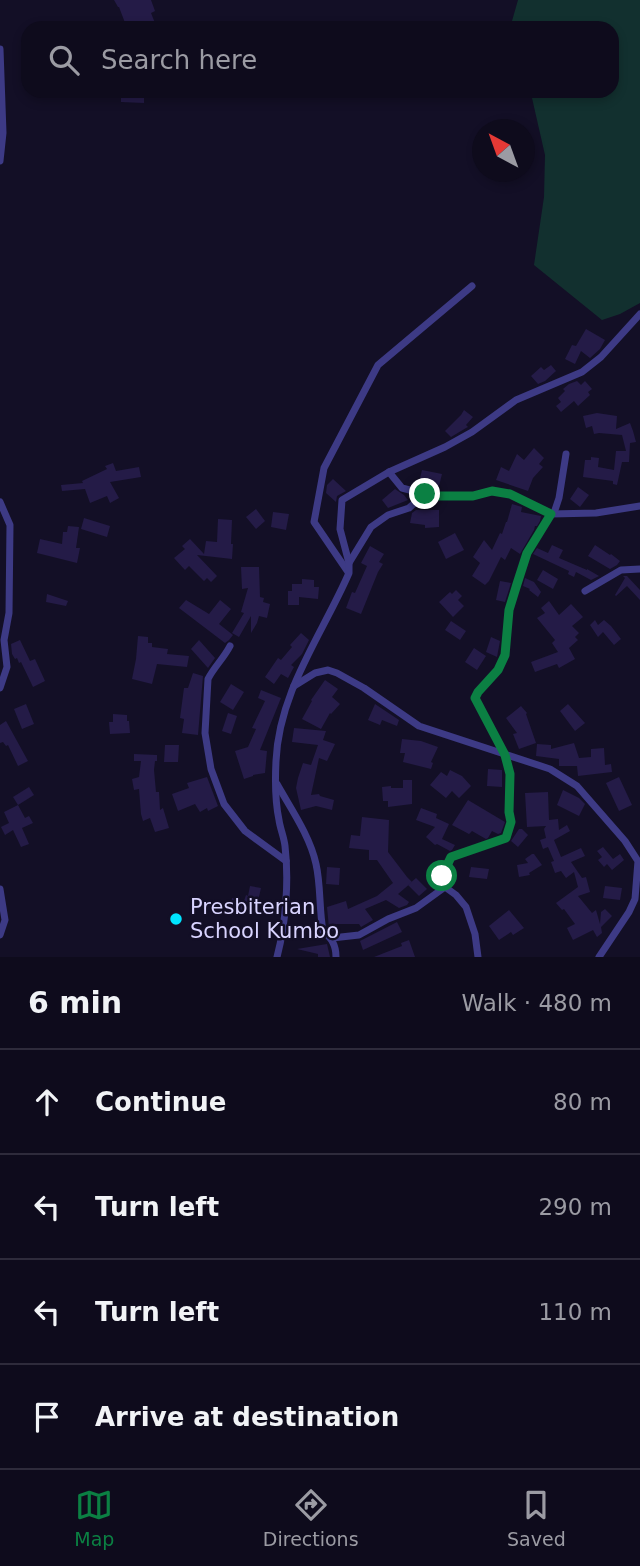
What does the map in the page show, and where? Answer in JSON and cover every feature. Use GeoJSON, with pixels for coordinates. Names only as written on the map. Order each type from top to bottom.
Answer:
{"type":"FeatureCollection","features":[{"type":"Feature","properties":{"kind":"street"},"geometry":{"type":"LineString","coordinates":[[0,49],[3,133],[0,161]]}},
{"type":"Feature","properties":{"kind":"street"},"geometry":{"type":"LineString","coordinates":[[349,573],[314,522],[324,468],[378,365],[472,286]]}},
{"type":"Feature","properties":{"kind":"street"},"geometry":{"type":"LineString","coordinates":[[277,957],[287,893],[285,843],[278,818],[278,741],[293,686],[349,573],[340,529],[342,500],[389,472],[472,432],[516,400],[582,372],[601,357],[638,319]]}},
{"type":"Feature","properties":{"kind":"street"},"geometry":{"type":"LineString","coordinates":[[478,957],[475,934],[466,907],[445,887],[442,876],[451,857],[506,838],[511,822],[510,774],[505,755],[475,698],[498,670],[505,655],[509,610],[527,553],[554,513],[566,454]]}},
{"type":"Feature","properties":{"kind":"street"},"geometry":{"type":"LineString","coordinates":[[389,472],[402,488],[425,494],[473,496],[492,491],[510,494],[551,514],[596,513],[640,506]]}},
{"type":"Feature","properties":{"kind":"street"},"geometry":{"type":"LineString","coordinates":[[349,564],[371,527],[388,515],[409,508],[425,494]]}},
{"type":"Feature","properties":{"kind":"street"},"geometry":{"type":"LineString","coordinates":[[0,502],[10,525],[9,613],[4,640],[8,667],[0,688]]}},
{"type":"Feature","properties":{"kind":"street"},"geometry":{"type":"LineString","coordinates":[[585,590],[621,570],[640,569]]}},
{"type":"Feature","properties":{"kind":"street"},"geometry":{"type":"LineString","coordinates":[[229,646],[208,679],[205,733],[211,769],[224,804],[244,831],[286,861]]}},
{"type":"Feature","properties":{"kind":"street"},"geometry":{"type":"LineString","coordinates":[[293,686],[315,673],[328,670],[337,673],[419,726],[550,769],[577,786],[639,860],[637,888],[629,912],[598,957]]}},
{"type":"Feature","properties":{"kind":"street"},"geometry":{"type":"LineString","coordinates":[[276,782],[314,855],[319,913],[323,931],[332,938],[336,957]]}},
{"type":"Feature","properties":{"kind":"street"},"geometry":{"type":"LineString","coordinates":[[332,938],[359,935],[416,908],[445,887]]}},
{"type":"Feature","properties":{"kind":"street"},"geometry":{"type":"LineString","coordinates":[[0,889],[5,920],[0,935]]}},
{"type":"Feature","properties":{"kind":"green space"},"geometry":{"type":"Polygon","coordinates":[[[518,0],[640,0],[640,303],[620,314],[602,320],[534,265],[544,197],[545,155],[532,98],[619,98],[619,21],[512,21],[518,0]]]}},
{"type":"Feature","properties":{"kind":"building"},"geometry":{"type":"Polygon","coordinates":[[[114,0],[151,0],[155,11],[151,13],[154,21],[124,21],[114,0]]]}},
{"type":"Feature","properties":{"kind":"building"},"geometry":{"type":"Polygon","coordinates":[[[121,98],[144,98],[144,103],[121,102],[121,98]]]}},
{"type":"Feature","properties":{"kind":"building"},"geometry":{"type":"Polygon","coordinates":[[[586,329],[605,340],[590,358],[581,351],[575,364],[565,359],[572,345],[576,346],[586,329]]]}},
{"type":"Feature","properties":{"kind":"building"},"geometry":{"type":"Polygon","coordinates":[[[551,365],[556,371],[538,384],[531,376],[541,367],[544,370],[551,365]]]}},
{"type":"Feature","properties":{"kind":"building"},"geometry":{"type":"Polygon","coordinates":[[[577,381],[581,385],[585,381],[592,389],[588,392],[590,395],[578,406],[574,401],[561,412],[556,406],[561,402],[558,398],[565,391],[563,389],[577,381]]]}},
{"type":"Feature","properties":{"kind":"building"},"geometry":{"type":"Polygon","coordinates":[[[464,410],[473,417],[466,425],[468,427],[451,437],[445,431],[464,410]]]}},
{"type":"Feature","properties":{"kind":"building"},"geometry":{"type":"Polygon","coordinates":[[[597,413],[617,416],[616,429],[630,423],[633,431],[636,442],[630,443],[629,462],[622,462],[617,485],[613,484],[613,481],[583,477],[585,460],[591,460],[591,457],[599,458],[598,467],[614,470],[616,451],[626,451],[622,435],[594,434],[592,426],[586,428],[583,416],[597,413]]]}},
{"type":"Feature","properties":{"kind":"building"},"geometry":{"type":"Polygon","coordinates":[[[534,448],[544,458],[539,464],[543,467],[533,478],[528,491],[496,480],[501,467],[509,471],[517,454],[524,460],[534,448]]]}},
{"type":"Feature","properties":{"kind":"building"},"geometry":{"type":"Polygon","coordinates":[[[113,463],[116,471],[139,467],[141,477],[110,482],[119,498],[110,503],[107,496],[90,503],[85,489],[62,491],[61,485],[83,483],[82,481],[107,469],[105,466],[113,463]]]}},
{"type":"Feature","properties":{"kind":"building"},"geometry":{"type":"Polygon","coordinates":[[[422,470],[442,474],[439,486],[419,482],[422,470]]]}},
{"type":"Feature","properties":{"kind":"building"},"geometry":{"type":"Polygon","coordinates":[[[333,479],[346,491],[337,496],[336,502],[326,493],[327,485],[333,479]]]}},
{"type":"Feature","properties":{"kind":"building"},"geometry":{"type":"Polygon","coordinates":[[[578,487],[589,495],[580,507],[570,499],[578,487]]]}},
{"type":"Feature","properties":{"kind":"building"},"geometry":{"type":"Polygon","coordinates":[[[395,489],[408,500],[388,508],[382,500],[395,489]]]}},
{"type":"Feature","properties":{"kind":"building"},"geometry":{"type":"Polygon","coordinates":[[[512,504],[522,507],[521,512],[541,516],[540,521],[520,554],[511,548],[505,560],[501,557],[485,585],[472,576],[480,563],[473,557],[484,540],[492,550],[500,533],[502,534],[512,504]]]}},
{"type":"Feature","properties":{"kind":"building"},"geometry":{"type":"Polygon","coordinates":[[[256,509],[265,521],[256,529],[246,517],[256,509]]]}},
{"type":"Feature","properties":{"kind":"building"},"geometry":{"type":"Polygon","coordinates":[[[416,510],[439,510],[439,527],[425,528],[425,525],[410,523],[412,513],[416,510]]]}},
{"type":"Feature","properties":{"kind":"building"},"geometry":{"type":"Polygon","coordinates":[[[273,512],[289,514],[286,530],[271,527],[273,512]]]}},
{"type":"Feature","properties":{"kind":"building"},"geometry":{"type":"Polygon","coordinates":[[[84,518],[110,526],[107,537],[81,529],[84,518]]]}},
{"type":"Feature","properties":{"kind":"building"},"geometry":{"type":"Polygon","coordinates":[[[218,519],[232,520],[232,559],[197,555],[217,576],[211,582],[207,578],[204,581],[189,566],[185,570],[174,558],[185,549],[182,546],[190,539],[204,554],[206,541],[217,542],[218,519]]]}},
{"type":"Feature","properties":{"kind":"building"},"geometry":{"type":"Polygon","coordinates":[[[68,526],[79,527],[76,548],[80,548],[77,563],[37,553],[40,539],[62,544],[63,532],[67,532],[68,526]]]}},
{"type":"Feature","properties":{"kind":"building"},"geometry":{"type":"Polygon","coordinates":[[[455,533],[464,550],[446,559],[438,542],[455,533]]]}},
{"type":"Feature","properties":{"kind":"building"},"geometry":{"type":"Polygon","coordinates":[[[552,545],[563,550],[559,558],[599,576],[591,580],[576,572],[574,577],[568,574],[569,571],[533,554],[537,548],[548,553],[552,545]]]}},
{"type":"Feature","properties":{"kind":"building"},"geometry":{"type":"Polygon","coordinates":[[[595,545],[620,561],[617,565],[610,569],[588,556],[595,545]]]}},
{"type":"Feature","properties":{"kind":"building"},"geometry":{"type":"Polygon","coordinates":[[[370,546],[384,554],[379,562],[383,564],[361,614],[346,608],[367,566],[361,563],[370,546]]]}},
{"type":"Feature","properties":{"kind":"building"},"geometry":{"type":"Polygon","coordinates":[[[241,567],[259,567],[260,597],[264,598],[263,602],[270,604],[267,618],[259,616],[251,633],[251,616],[239,637],[232,633],[244,613],[241,612],[248,588],[242,589],[241,567]]]}},
{"type":"Feature","properties":{"kind":"building"},"geometry":{"type":"Polygon","coordinates":[[[543,570],[558,579],[553,589],[537,580],[543,570]]]}},
{"type":"Feature","properties":{"kind":"building"},"geometry":{"type":"Polygon","coordinates":[[[623,576],[627,576],[640,590],[640,600],[627,586],[615,595],[625,578],[623,576]]]}},
{"type":"Feature","properties":{"kind":"building"},"geometry":{"type":"Polygon","coordinates":[[[525,578],[534,582],[541,592],[538,597],[523,586],[525,578]]]}},
{"type":"Feature","properties":{"kind":"building"},"geometry":{"type":"Polygon","coordinates":[[[302,579],[314,580],[314,587],[319,587],[318,599],[299,597],[299,605],[288,605],[288,591],[292,591],[292,584],[302,584],[302,579]]]}},
{"type":"Feature","properties":{"kind":"building"},"geometry":{"type":"Polygon","coordinates":[[[500,581],[511,583],[505,602],[496,600],[500,581]]]}},
{"type":"Feature","properties":{"kind":"building"},"geometry":{"type":"Polygon","coordinates":[[[456,590],[462,596],[458,600],[464,606],[453,617],[439,602],[456,590]]]}},
{"type":"Feature","properties":{"kind":"building"},"geometry":{"type":"Polygon","coordinates":[[[47,594],[68,601],[66,606],[46,602],[47,594]]]}},
{"type":"Feature","properties":{"kind":"building"},"geometry":{"type":"Polygon","coordinates":[[[186,600],[209,614],[220,600],[231,609],[219,624],[233,635],[229,640],[225,643],[179,608],[186,600]]]}},
{"type":"Feature","properties":{"kind":"building"},"geometry":{"type":"Polygon","coordinates":[[[549,601],[559,615],[571,604],[583,617],[572,626],[579,633],[575,637],[578,640],[569,648],[575,659],[559,668],[557,664],[535,672],[531,662],[558,652],[552,643],[555,640],[537,618],[545,613],[541,608],[549,601]]]}},
{"type":"Feature","properties":{"kind":"building"},"geometry":{"type":"Polygon","coordinates":[[[595,620],[598,625],[604,620],[621,639],[614,645],[603,632],[598,637],[590,625],[595,620]]]}},
{"type":"Feature","properties":{"kind":"building"},"geometry":{"type":"Polygon","coordinates":[[[451,621],[466,631],[460,640],[445,630],[451,621]]]}},
{"type":"Feature","properties":{"kind":"building"},"geometry":{"type":"Polygon","coordinates":[[[301,633],[309,640],[302,654],[291,665],[294,667],[288,678],[281,674],[274,684],[265,677],[301,633]]]}},
{"type":"Feature","properties":{"kind":"building"},"geometry":{"type":"Polygon","coordinates":[[[138,636],[148,637],[148,643],[152,643],[152,647],[168,649],[167,654],[189,656],[187,667],[157,664],[152,684],[132,679],[138,636]]]}},
{"type":"Feature","properties":{"kind":"building"},"geometry":{"type":"Polygon","coordinates":[[[491,637],[500,641],[497,657],[486,652],[491,637]]]}},
{"type":"Feature","properties":{"kind":"building"},"geometry":{"type":"Polygon","coordinates":[[[20,640],[30,661],[35,659],[45,681],[33,687],[21,662],[12,654],[11,644],[20,640]]]}},
{"type":"Feature","properties":{"kind":"building"},"geometry":{"type":"Polygon","coordinates":[[[199,640],[215,658],[208,668],[191,649],[199,640]]]}},
{"type":"Feature","properties":{"kind":"building"},"geometry":{"type":"Polygon","coordinates":[[[474,648],[486,656],[477,670],[465,662],[474,648]]]}},
{"type":"Feature","properties":{"kind":"building"},"geometry":{"type":"Polygon","coordinates":[[[193,673],[203,676],[198,735],[182,733],[184,719],[180,718],[184,688],[188,688],[193,673]]]}},
{"type":"Feature","properties":{"kind":"building"},"geometry":{"type":"Polygon","coordinates":[[[325,680],[338,689],[332,697],[340,704],[330,713],[321,729],[302,719],[325,680]]]}},
{"type":"Feature","properties":{"kind":"building"},"geometry":{"type":"Polygon","coordinates":[[[231,684],[244,692],[233,710],[220,702],[231,684]]]}},
{"type":"Feature","properties":{"kind":"building"},"geometry":{"type":"Polygon","coordinates":[[[261,690],[281,698],[260,750],[267,751],[265,773],[244,779],[235,751],[248,747],[256,729],[252,728],[265,701],[258,698],[261,690]]]}},
{"type":"Feature","properties":{"kind":"building"},"geometry":{"type":"Polygon","coordinates":[[[26,704],[34,724],[22,729],[14,709],[26,704]]]}},
{"type":"Feature","properties":{"kind":"building"},"geometry":{"type":"Polygon","coordinates":[[[375,704],[399,720],[397,726],[382,720],[380,725],[368,720],[375,704]]]}},
{"type":"Feature","properties":{"kind":"building"},"geometry":{"type":"Polygon","coordinates":[[[568,704],[585,723],[575,731],[560,711],[568,704]]]}},
{"type":"Feature","properties":{"kind":"building"},"geometry":{"type":"Polygon","coordinates":[[[521,706],[527,713],[536,743],[519,749],[513,734],[517,733],[506,718],[521,706]]]}},
{"type":"Feature","properties":{"kind":"building"},"geometry":{"type":"Polygon","coordinates":[[[228,713],[237,716],[231,734],[222,731],[228,713]]]}},
{"type":"Feature","properties":{"kind":"building"},"geometry":{"type":"Polygon","coordinates":[[[113,714],[127,715],[130,733],[110,734],[109,722],[113,722],[113,714]]]}},
{"type":"Feature","properties":{"kind":"building"},"geometry":{"type":"Polygon","coordinates":[[[6,721],[28,761],[18,766],[8,745],[0,743],[0,725],[6,721]]]}},
{"type":"Feature","properties":{"kind":"building"},"geometry":{"type":"Polygon","coordinates":[[[294,728],[326,731],[323,740],[335,744],[327,761],[319,758],[311,795],[319,794],[334,800],[332,810],[316,806],[301,810],[296,788],[298,778],[303,763],[311,765],[318,745],[292,742],[294,728]]]}},
{"type":"Feature","properties":{"kind":"building"},"geometry":{"type":"Polygon","coordinates":[[[402,739],[421,741],[438,747],[431,762],[431,769],[403,762],[405,753],[400,753],[402,739]]]}},
{"type":"Feature","properties":{"kind":"building"},"geometry":{"type":"Polygon","coordinates":[[[574,743],[579,758],[591,757],[591,749],[604,748],[605,765],[611,764],[612,772],[578,776],[577,766],[559,766],[559,759],[536,756],[537,744],[551,745],[551,749],[574,743]]]}},
{"type":"Feature","properties":{"kind":"building"},"geometry":{"type":"Polygon","coordinates":[[[165,745],[179,745],[178,762],[164,762],[165,745]]]}},
{"type":"Feature","properties":{"kind":"building"},"geometry":{"type":"Polygon","coordinates":[[[134,754],[157,755],[154,770],[156,792],[159,792],[160,810],[163,808],[169,828],[155,832],[150,818],[143,821],[139,789],[134,790],[132,779],[139,777],[141,761],[134,761],[134,754]]]}},
{"type":"Feature","properties":{"kind":"building"},"geometry":{"type":"Polygon","coordinates":[[[488,769],[502,770],[502,787],[487,786],[488,769]]]}},
{"type":"Feature","properties":{"kind":"building"},"geometry":{"type":"Polygon","coordinates":[[[450,770],[462,776],[471,786],[459,798],[452,791],[446,798],[430,785],[441,772],[447,776],[450,770]]]}},
{"type":"Feature","properties":{"kind":"building"},"geometry":{"type":"Polygon","coordinates":[[[207,777],[218,806],[200,812],[195,804],[178,811],[172,794],[189,788],[187,783],[207,777]]]}},
{"type":"Feature","properties":{"kind":"building"},"geometry":{"type":"Polygon","coordinates":[[[619,777],[632,805],[619,811],[606,783],[619,777]]]}},
{"type":"Feature","properties":{"kind":"building"},"geometry":{"type":"Polygon","coordinates":[[[403,780],[412,780],[412,804],[388,807],[388,801],[383,801],[382,787],[403,788],[403,780]]]}},
{"type":"Feature","properties":{"kind":"building"},"geometry":{"type":"Polygon","coordinates":[[[29,787],[34,795],[18,805],[13,797],[29,787]]]}},
{"type":"Feature","properties":{"kind":"building"},"geometry":{"type":"Polygon","coordinates":[[[563,790],[585,804],[579,816],[557,805],[563,790]]]}},
{"type":"Feature","properties":{"kind":"building"},"geometry":{"type":"Polygon","coordinates":[[[548,792],[549,820],[558,819],[559,830],[567,825],[570,831],[554,840],[561,857],[581,848],[585,856],[571,862],[582,878],[586,877],[590,892],[578,896],[592,913],[596,910],[600,924],[601,912],[605,909],[612,916],[601,927],[602,933],[597,937],[593,930],[573,940],[567,928],[575,924],[556,903],[578,887],[574,872],[566,878],[561,871],[555,873],[551,862],[554,861],[548,847],[543,849],[540,840],[546,838],[546,826],[527,827],[525,793],[548,792]]]}},
{"type":"Feature","properties":{"kind":"building"},"geometry":{"type":"Polygon","coordinates":[[[468,800],[505,822],[501,833],[492,831],[486,839],[452,825],[468,800]]]}},
{"type":"Feature","properties":{"kind":"building"},"geometry":{"type":"Polygon","coordinates":[[[18,805],[25,818],[29,816],[33,823],[22,828],[29,844],[21,847],[13,830],[5,835],[1,827],[9,823],[4,812],[18,805]]]}},
{"type":"Feature","properties":{"kind":"building"},"geometry":{"type":"Polygon","coordinates":[[[421,808],[437,814],[436,818],[449,824],[442,839],[455,845],[452,850],[435,845],[426,837],[435,827],[416,820],[421,808]]]}},
{"type":"Feature","properties":{"kind":"building"},"geometry":{"type":"Polygon","coordinates":[[[362,817],[389,820],[388,852],[412,882],[398,894],[409,902],[399,908],[386,900],[365,909],[373,920],[361,927],[359,924],[336,924],[338,929],[332,931],[329,928],[327,907],[346,901],[348,909],[377,896],[393,883],[377,860],[369,860],[369,850],[349,848],[351,835],[360,836],[362,817]]]}},
{"type":"Feature","properties":{"kind":"building"},"geometry":{"type":"Polygon","coordinates":[[[519,829],[528,835],[518,847],[511,841],[519,829]]]}},
{"type":"Feature","properties":{"kind":"building"},"geometry":{"type":"Polygon","coordinates":[[[603,847],[613,859],[620,854],[624,860],[612,870],[607,864],[604,867],[598,860],[602,857],[597,851],[603,847]]]}},
{"type":"Feature","properties":{"kind":"building"},"geometry":{"type":"Polygon","coordinates":[[[532,854],[542,865],[529,873],[530,875],[519,877],[517,865],[528,863],[525,859],[532,854]]]}},
{"type":"Feature","properties":{"kind":"building"},"geometry":{"type":"Polygon","coordinates":[[[327,867],[340,868],[339,885],[326,884],[327,867]]]}},
{"type":"Feature","properties":{"kind":"building"},"geometry":{"type":"Polygon","coordinates":[[[471,867],[489,869],[487,879],[469,877],[471,867]]]}},
{"type":"Feature","properties":{"kind":"building"},"geometry":{"type":"Polygon","coordinates":[[[416,878],[427,889],[419,896],[408,885],[416,878]]]}},
{"type":"Feature","properties":{"kind":"building"},"geometry":{"type":"Polygon","coordinates":[[[250,886],[261,888],[255,914],[230,909],[232,898],[244,901],[250,886]]]}},
{"type":"Feature","properties":{"kind":"building"},"geometry":{"type":"Polygon","coordinates":[[[605,886],[622,888],[620,900],[603,898],[605,886]]]}},
{"type":"Feature","properties":{"kind":"building"},"geometry":{"type":"Polygon","coordinates":[[[509,910],[524,928],[499,940],[489,926],[509,910]]]}},
{"type":"Feature","properties":{"kind":"building"},"geometry":{"type":"Polygon","coordinates":[[[397,922],[402,932],[363,950],[360,941],[397,922]]]}},
{"type":"Feature","properties":{"kind":"building"},"geometry":{"type":"Polygon","coordinates":[[[409,940],[415,957],[374,957],[402,946],[401,943],[409,940]]]}},
{"type":"Feature","properties":{"kind":"building"},"geometry":{"type":"Polygon","coordinates":[[[327,944],[330,957],[318,957],[318,954],[297,949],[327,944]]]}},
{"type":"Feature","properties":{"kind":"place","name":"Presbiterian School Kumbo"},"geometry":{"type":"Point","coordinates":[176,919]}},
{"type":"Feature","properties":{"kind":"route"},"geometry":{"type":"LineString","coordinates":[[425,494],[473,496],[492,491],[510,494],[551,514],[527,553],[509,610],[505,655],[498,670],[475,698],[505,755],[510,774],[511,822],[506,838],[451,857],[442,876]]}}]}
